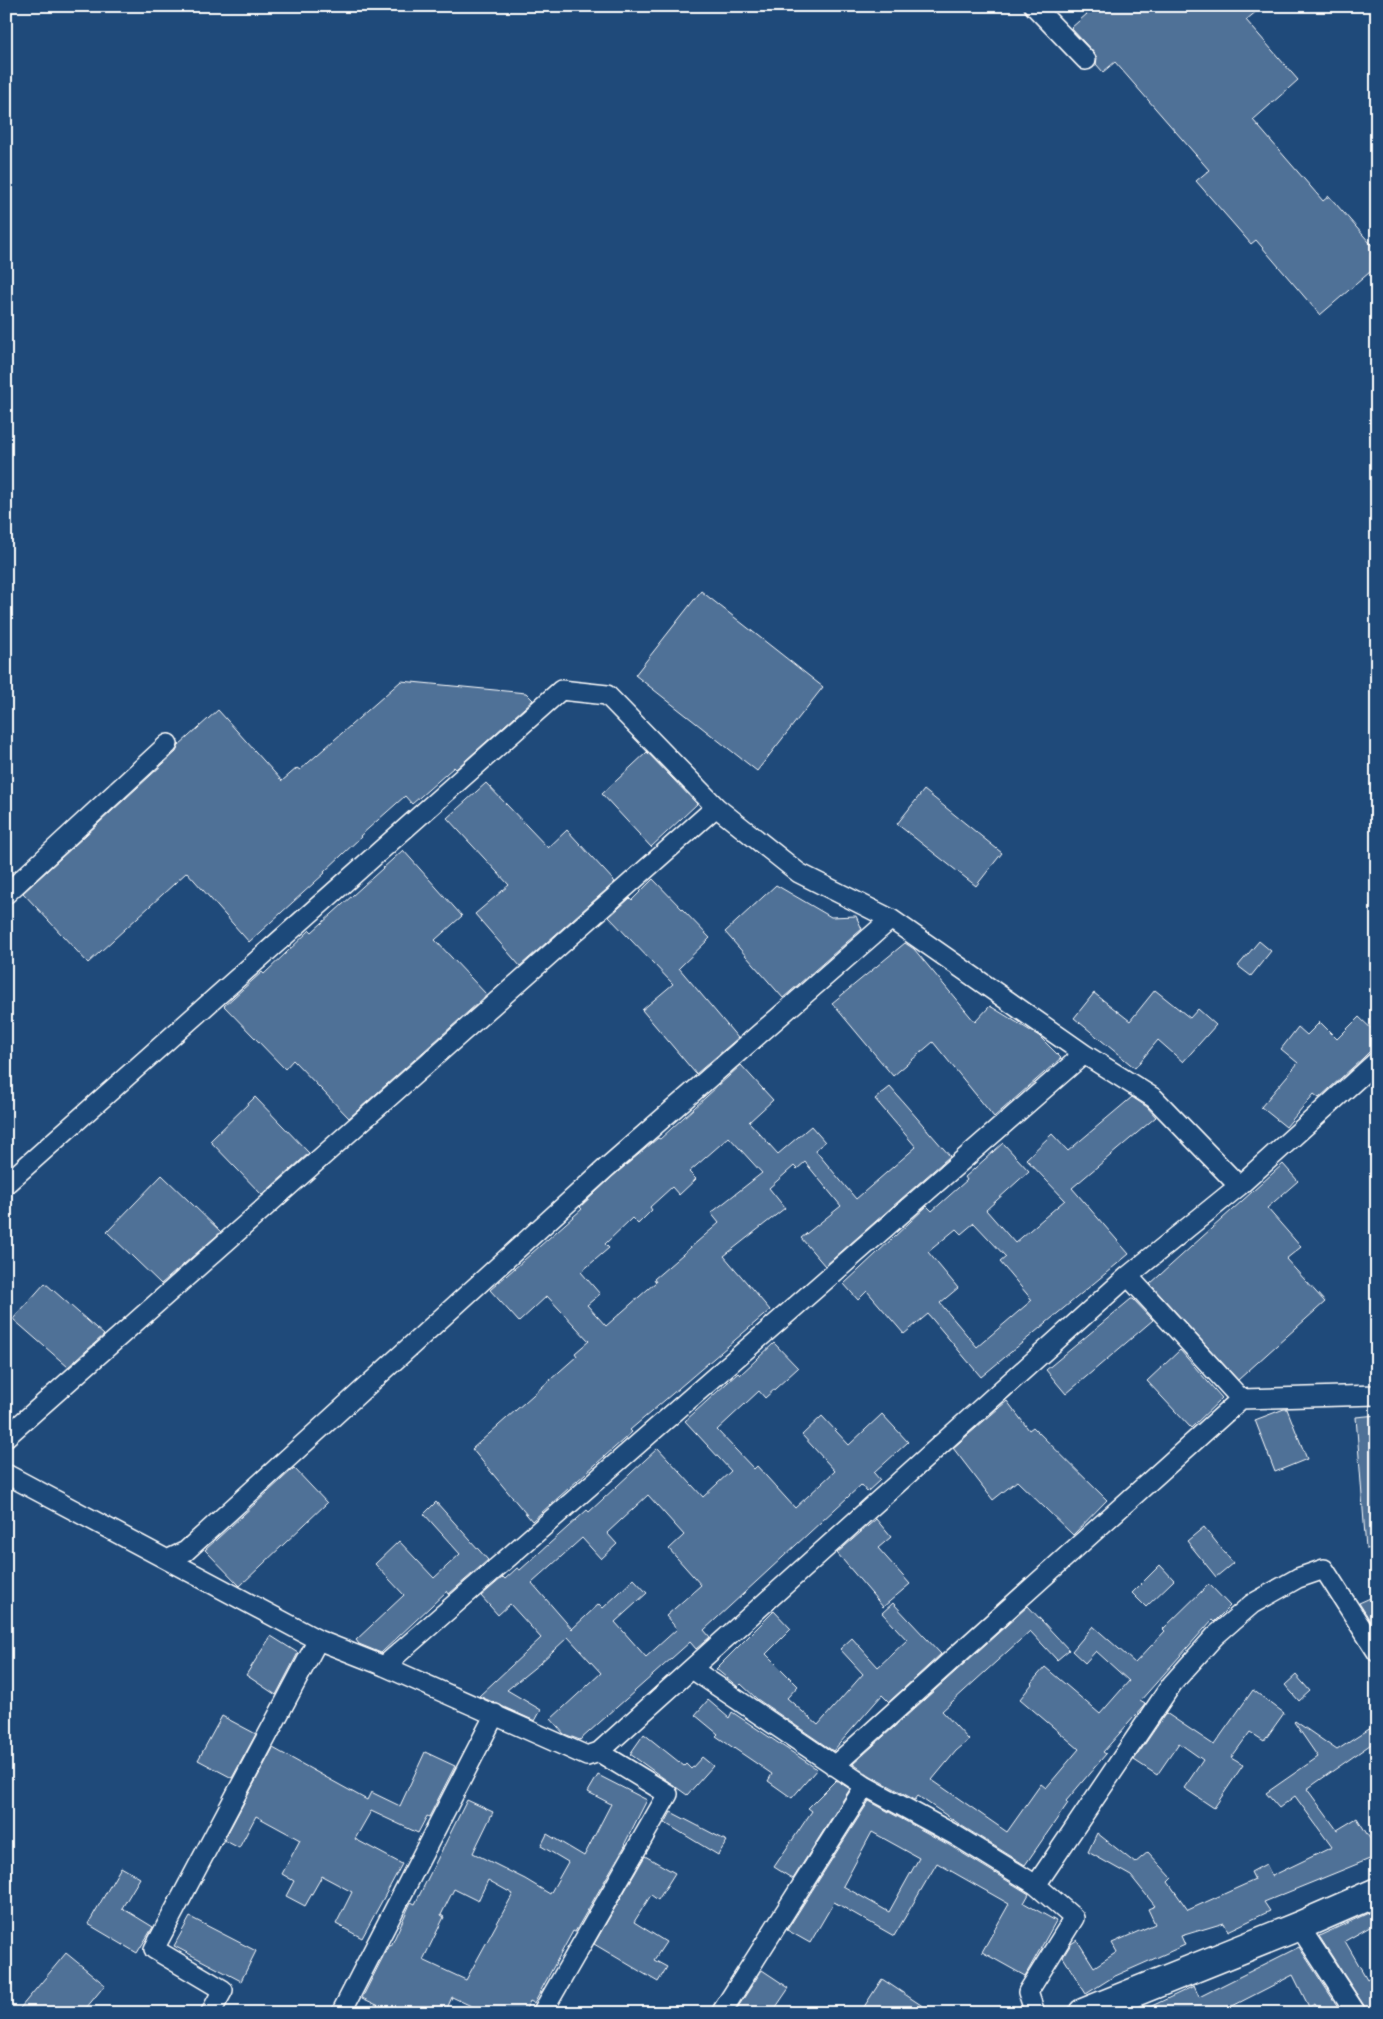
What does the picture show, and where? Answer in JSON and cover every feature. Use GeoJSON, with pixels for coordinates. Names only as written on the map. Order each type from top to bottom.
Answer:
{"type":"FeatureCollection","features":[{"type":"Feature","properties":{"kind":"street"},"geometry":{"type":"LineString","coordinates":[[1034,6],[1086,60]]}},
{"type":"Feature","properties":{"kind":"street"},"geometry":{"type":"LineString","coordinates":[[6,1184],[561,690],[607,695],[716,807],[798,873],[890,919],[1084,1054],[1154,1098],[1240,1186]]}},
{"type":"Feature","properties":{"kind":"street"},"geometry":{"type":"LineString","coordinates":[[6,894],[168,744]]}},
{"type":"Feature","properties":{"kind":"street"},"geometry":{"type":"LineString","coordinates":[[6,1437],[716,807]]}},
{"type":"Feature","properties":{"kind":"street"},"geometry":{"type":"LineString","coordinates":[[169,1559],[186,1551],[606,1168],[890,919]]}},
{"type":"Feature","properties":{"kind":"street"},"geometry":{"type":"LineString","coordinates":[[384,1666],[1084,1054]]}},
{"type":"Feature","properties":{"kind":"street"},"geometry":{"type":"LineString","coordinates":[[6,1474],[169,1559],[318,1640],[384,1666],[587,1756],[600,1752],[1128,1276],[1240,1186],[1377,1061]]}},
{"type":"Feature","properties":{"kind":"street"},"geometry":{"type":"LineString","coordinates":[[1128,1276],[1241,1399]]}},
{"type":"Feature","properties":{"kind":"street"},"geometry":{"type":"LineString","coordinates":[[834,1766],[1241,1399],[1377,1395]]}},
{"type":"Feature","properties":{"kind":"street"},"geometry":{"type":"LineString","coordinates":[[1036,1886],[1172,1684],[1215,1636],[1252,1604],[1298,1578],[1324,1568],[1371,1632],[1377,1652]]}},
{"type":"Feature","properties":{"kind":"street"},"geometry":{"type":"LineString","coordinates":[[213,2013],[211,2012],[223,1990],[154,1949],[318,1640]]}},
{"type":"Feature","properties":{"kind":"street"},"geometry":{"type":"LineString","coordinates":[[692,1669],[865,1786],[954,1835],[1036,1886],[1074,1918],[1028,1992],[1035,2013]]}},
{"type":"Feature","properties":{"kind":"street"},"geometry":{"type":"LineString","coordinates":[[341,2013],[495,1714]]}},
{"type":"Feature","properties":{"kind":"street"},"geometry":{"type":"LineString","coordinates":[[542,2013],[668,1794],[600,1752]]}},
{"type":"Feature","properties":{"kind":"street"},"geometry":{"type":"LineString","coordinates":[[721,2013],[865,1786]]}},
{"type":"Feature","properties":{"kind":"street"},"geometry":{"type":"LineString","coordinates":[[1083,2013],[1299,1926],[1377,1892]]}},
{"type":"Feature","properties":{"kind":"street"},"geometry":{"type":"LineString","coordinates":[[1299,1926],[1356,2013]]}},
{"type":"Feature","properties":{"kind":"building"},"geometry":{"type":"Polygon","coordinates":[[[1096,6],[1263,6],[1246,20],[1298,80],[1253,120],[1323,201],[1329,196],[1377,251],[1377,266],[1320,315],[1256,240],[1251,244],[1196,181],[1209,170],[1115,62],[1103,72],[1096,64],[1097,58],[1094,53],[1071,28],[1096,6]]]}},
{"type":"Feature","properties":{"kind":"building"},"geometry":{"type":"Polygon","coordinates":[[[701,591],[823,687],[757,771],[635,675],[701,591]]]}},
{"type":"Feature","properties":{"kind":"building"},"geometry":{"type":"Polygon","coordinates":[[[401,681],[526,693],[533,700],[456,769],[454,767],[412,804],[405,796],[360,836],[325,873],[249,942],[187,872],[88,963],[23,893],[176,752],[179,745],[218,710],[282,781],[297,768],[300,770],[401,681]]]}},
{"type":"Feature","properties":{"kind":"building"},"geometry":{"type":"Polygon","coordinates":[[[647,752],[697,804],[651,847],[602,794],[647,752]]]}},
{"type":"Feature","properties":{"kind":"building"},"geometry":{"type":"Polygon","coordinates":[[[486,783],[548,848],[567,830],[615,882],[520,966],[475,914],[509,885],[447,818],[486,783]]]}},
{"type":"Feature","properties":{"kind":"building"},"geometry":{"type":"Polygon","coordinates":[[[924,790],[1002,853],[976,886],[897,824],[924,790]]]}},
{"type":"Feature","properties":{"kind":"building"},"geometry":{"type":"Polygon","coordinates":[[[403,850],[462,916],[435,940],[487,995],[349,1118],[293,1060],[285,1069],[224,1006],[262,972],[264,974],[310,930],[312,932],[403,850]]]}},
{"type":"Feature","properties":{"kind":"building"},"geometry":{"type":"Polygon","coordinates":[[[653,879],[710,938],[679,968],[738,1038],[696,1074],[642,1010],[673,984],[609,917],[630,898],[632,900],[653,879]]]}},
{"type":"Feature","properties":{"kind":"building"},"geometry":{"type":"Polygon","coordinates":[[[776,885],[831,917],[856,916],[862,929],[783,998],[725,932],[776,885]]]}},
{"type":"Feature","properties":{"kind":"building"},"geometry":{"type":"Polygon","coordinates":[[[1259,941],[1271,951],[1251,976],[1238,966],[1259,941]]]}},
{"type":"Feature","properties":{"kind":"building"},"geometry":{"type":"Polygon","coordinates":[[[905,943],[914,949],[975,1022],[990,1006],[1039,1036],[1061,1058],[994,1117],[933,1042],[893,1076],[832,1003],[905,943]]]}},
{"type":"Feature","properties":{"kind":"building"},"geometry":{"type":"Polygon","coordinates":[[[1155,990],[1190,1018],[1198,1009],[1216,1025],[1183,1062],[1158,1040],[1135,1068],[1074,1018],[1094,993],[1130,1021],[1155,990]]]}},
{"type":"Feature","properties":{"kind":"building"},"geometry":{"type":"Polygon","coordinates":[[[1359,1017],[1377,1034],[1377,1044],[1362,1059],[1319,1098],[1314,1094],[1286,1127],[1261,1107],[1298,1063],[1281,1049],[1298,1027],[1307,1035],[1320,1022],[1337,1039],[1359,1017]]]}},
{"type":"Feature","properties":{"kind":"building"},"geometry":{"type":"Polygon","coordinates":[[[741,1065],[773,1100],[749,1122],[778,1154],[811,1126],[825,1142],[815,1150],[856,1199],[916,1147],[875,1099],[890,1087],[950,1156],[825,1266],[801,1238],[841,1206],[805,1162],[797,1169],[794,1166],[769,1188],[785,1208],[724,1256],[770,1310],[630,1430],[632,1432],[532,1521],[472,1449],[577,1356],[575,1353],[589,1341],[547,1296],[519,1322],[490,1290],[582,1209],[580,1207],[613,1176],[658,1138],[660,1139],[741,1065]],[[729,1137],[689,1172],[696,1179],[679,1195],[672,1187],[650,1207],[652,1210],[638,1224],[632,1218],[605,1244],[609,1248],[581,1272],[600,1294],[587,1305],[606,1326],[656,1282],[654,1279],[719,1223],[711,1213],[762,1173],[729,1137]]]}},
{"type":"Feature","properties":{"kind":"building"},"geometry":{"type":"Polygon","coordinates":[[[255,1097],[309,1153],[262,1195],[210,1141],[255,1097]]]}},
{"type":"Feature","properties":{"kind":"building"},"geometry":{"type":"Polygon","coordinates":[[[1132,1097],[1147,1107],[1156,1117],[1072,1188],[1129,1254],[981,1377],[928,1314],[904,1334],[867,1291],[858,1300],[844,1284],[927,1206],[932,1211],[967,1180],[965,1177],[1003,1143],[1029,1171],[986,1210],[1015,1243],[1065,1200],[1026,1159],[1052,1134],[1068,1151],[1132,1097]],[[974,1223],[961,1234],[956,1229],[928,1252],[958,1288],[940,1303],[977,1347],[1032,1300],[1000,1262],[1006,1257],[974,1223]]]}},
{"type":"Feature","properties":{"kind":"building"},"geometry":{"type":"Polygon","coordinates":[[[1283,1164],[1298,1181],[1267,1208],[1301,1247],[1286,1259],[1325,1302],[1238,1380],[1150,1284],[1283,1164]]]}},
{"type":"Feature","properties":{"kind":"building"},"geometry":{"type":"Polygon","coordinates":[[[162,1175],[221,1232],[161,1284],[107,1232],[162,1175]]]}},
{"type":"Feature","properties":{"kind":"building"},"geometry":{"type":"Polygon","coordinates":[[[45,1283],[104,1335],[68,1367],[13,1319],[45,1283]]]}},
{"type":"Feature","properties":{"kind":"building"},"geometry":{"type":"Polygon","coordinates":[[[1131,1299],[1153,1320],[1066,1394],[1046,1370],[1131,1299]]]}},
{"type":"Feature","properties":{"kind":"building"},"geometry":{"type":"Polygon","coordinates":[[[774,1343],[798,1368],[765,1398],[759,1391],[717,1430],[754,1469],[757,1466],[795,1508],[835,1471],[802,1435],[822,1416],[849,1445],[882,1414],[908,1442],[874,1473],[880,1480],[867,1492],[861,1485],[704,1630],[710,1637],[696,1649],[690,1642],[580,1740],[564,1734],[551,1719],[601,1673],[568,1637],[507,1690],[541,1710],[535,1721],[479,1696],[541,1638],[510,1604],[498,1615],[481,1596],[503,1577],[505,1579],[517,1568],[520,1570],[587,1510],[589,1512],[658,1448],[703,1497],[731,1471],[685,1421],[738,1373],[740,1375],[774,1343]],[[648,1495],[607,1533],[617,1544],[601,1559],[582,1538],[532,1583],[572,1629],[599,1604],[603,1608],[634,1579],[647,1593],[615,1622],[646,1657],[677,1629],[666,1616],[701,1585],[669,1549],[684,1535],[648,1495]]]}},
{"type":"Feature","properties":{"kind":"building"},"geometry":{"type":"Polygon","coordinates":[[[1180,1350],[1222,1398],[1191,1428],[1147,1381],[1180,1350]]]}},
{"type":"Feature","properties":{"kind":"building"},"geometry":{"type":"Polygon","coordinates":[[[1007,1401],[1029,1430],[1033,1427],[1107,1500],[1073,1535],[1017,1481],[993,1500],[953,1448],[1007,1401]]]}},
{"type":"Feature","properties":{"kind":"building"},"geometry":{"type":"Polygon","coordinates":[[[1287,1409],[1307,1459],[1275,1472],[1255,1420],[1287,1409]]]}},
{"type":"Feature","properties":{"kind":"building"},"geometry":{"type":"Polygon","coordinates":[[[1377,1415],[1377,1548],[1366,1549],[1356,1417],[1377,1415]]]}},
{"type":"Feature","properties":{"kind":"building"},"geometry":{"type":"Polygon","coordinates":[[[294,1468],[327,1503],[240,1586],[205,1550],[294,1468]]]}},
{"type":"Feature","properties":{"kind":"building"},"geometry":{"type":"Polygon","coordinates":[[[436,1502],[488,1560],[449,1594],[447,1591],[381,1653],[359,1644],[356,1640],[404,1595],[375,1564],[399,1541],[434,1578],[460,1554],[424,1514],[436,1502]]]}},
{"type":"Feature","properties":{"kind":"building"},"geometry":{"type":"Polygon","coordinates":[[[876,1519],[891,1537],[878,1548],[910,1584],[883,1607],[837,1553],[876,1519]]]}},
{"type":"Feature","properties":{"kind":"building"},"geometry":{"type":"Polygon","coordinates":[[[1204,1527],[1233,1563],[1216,1577],[1187,1541],[1204,1527]]]}},
{"type":"Feature","properties":{"kind":"building"},"geometry":{"type":"Polygon","coordinates":[[[1160,1565],[1174,1580],[1146,1607],[1132,1593],[1160,1565]]]}},
{"type":"Feature","properties":{"kind":"building"},"geometry":{"type":"Polygon","coordinates":[[[1209,1584],[1230,1606],[1214,1622],[1212,1620],[1140,1701],[1145,1704],[1143,1707],[1103,1752],[1106,1754],[1066,1801],[1068,1803],[1025,1865],[918,1796],[915,1800],[853,1764],[1028,1606],[1069,1650],[1057,1660],[1030,1631],[942,1711],[969,1740],[956,1751],[932,1780],[1007,1832],[1041,1784],[1046,1788],[1079,1749],[1020,1699],[1031,1683],[1045,1667],[1100,1714],[1129,1681],[1096,1651],[1085,1663],[1072,1651],[1093,1626],[1135,1663],[1165,1631],[1163,1629],[1209,1584]]]}},
{"type":"Feature","properties":{"kind":"building"},"geometry":{"type":"Polygon","coordinates":[[[1377,1595],[1377,1631],[1359,1603],[1377,1595]]]}},
{"type":"Feature","properties":{"kind":"building"},"geometry":{"type":"Polygon","coordinates":[[[893,1603],[941,1654],[889,1702],[882,1695],[833,1751],[757,1699],[741,1684],[738,1687],[716,1669],[774,1611],[791,1629],[766,1654],[798,1686],[787,1698],[818,1725],[863,1674],[840,1649],[852,1638],[878,1667],[907,1640],[882,1613],[893,1603]]]}},
{"type":"Feature","properties":{"kind":"building"},"geometry":{"type":"Polygon","coordinates":[[[271,1636],[298,1653],[276,1695],[246,1675],[271,1636]]]}},
{"type":"Feature","properties":{"kind":"building"},"geometry":{"type":"Polygon","coordinates":[[[1296,1675],[1310,1691],[1299,1701],[1285,1685],[1296,1675]]]}},
{"type":"Feature","properties":{"kind":"building"},"geometry":{"type":"Polygon","coordinates":[[[1253,1690],[1284,1713],[1264,1741],[1250,1732],[1231,1758],[1243,1765],[1214,1808],[1184,1788],[1203,1760],[1179,1743],[1157,1775],[1134,1760],[1166,1713],[1214,1745],[1253,1690]]]}},
{"type":"Feature","properties":{"kind":"building"},"geometry":{"type":"Polygon","coordinates":[[[708,1700],[729,1718],[732,1712],[817,1769],[792,1798],[768,1781],[772,1774],[716,1736],[718,1734],[695,1715],[708,1700]]]}},
{"type":"Feature","properties":{"kind":"building"},"geometry":{"type":"Polygon","coordinates":[[[222,1716],[256,1734],[232,1778],[198,1760],[222,1716]]]}},
{"type":"Feature","properties":{"kind":"building"},"geometry":{"type":"Polygon","coordinates":[[[1295,1721],[1337,1750],[1377,1724],[1377,1740],[1307,1789],[1337,1830],[1357,1818],[1377,1850],[1377,1856],[1264,1902],[1270,1911],[1228,1931],[1224,1923],[1181,1936],[1185,1945],[1113,1977],[1086,1994],[1063,1957],[1071,1944],[1077,1940],[1094,1967],[1117,1952],[1112,1943],[1155,1924],[1148,1909],[1155,1906],[1131,1876],[1088,1852],[1097,1833],[1135,1863],[1148,1852],[1172,1878],[1168,1882],[1188,1910],[1255,1880],[1251,1872],[1266,1864],[1272,1876],[1332,1847],[1295,1796],[1279,1808],[1266,1793],[1318,1757],[1295,1721]]]}},
{"type":"Feature","properties":{"kind":"building"},"geometry":{"type":"Polygon","coordinates":[[[644,1734],[684,1766],[686,1764],[691,1769],[702,1757],[713,1766],[687,1795],[630,1754],[644,1734]]]}},
{"type":"Feature","properties":{"kind":"building"},"geometry":{"type":"Polygon","coordinates":[[[273,1748],[367,1800],[371,1792],[400,1806],[425,1752],[455,1766],[429,1817],[427,1816],[418,1833],[371,1811],[355,1839],[402,1864],[362,1938],[336,1924],[352,1892],[322,1876],[305,1906],[286,1896],[294,1881],[282,1874],[300,1840],[256,1816],[239,1848],[224,1840],[273,1748]]]}},
{"type":"Feature","properties":{"kind":"building"},"geometry":{"type":"Polygon","coordinates":[[[598,1775],[647,1800],[626,1844],[575,1932],[573,1931],[534,2003],[530,2001],[524,2013],[486,2013],[452,1997],[445,2013],[394,2013],[362,1998],[389,1945],[391,1946],[411,1902],[415,1904],[467,1800],[493,1812],[473,1853],[550,1894],[568,1862],[541,1846],[547,1834],[584,1856],[611,1804],[588,1792],[598,1775]],[[488,1880],[478,1901],[454,1889],[441,1915],[444,1917],[423,1960],[466,1980],[513,1894],[488,1880]]]}},
{"type":"Feature","properties":{"kind":"building"},"geometry":{"type":"Polygon","coordinates":[[[836,1780],[850,1789],[793,1879],[774,1867],[812,1811],[808,1808],[836,1780]]]}},
{"type":"Feature","properties":{"kind":"building"},"geometry":{"type":"Polygon","coordinates":[[[869,1801],[949,1845],[1029,1894],[1024,1903],[1056,1921],[1025,1976],[982,1952],[1009,1904],[937,1863],[894,1936],[834,1902],[810,1943],[787,1930],[869,1801]],[[872,1832],[843,1886],[889,1912],[919,1858],[872,1832]]]}},
{"type":"Feature","properties":{"kind":"building"},"geometry":{"type":"Polygon","coordinates":[[[671,1812],[727,1841],[718,1855],[665,1823],[671,1812]]]}},
{"type":"Feature","properties":{"kind":"building"},"geometry":{"type":"Polygon","coordinates":[[[645,1856],[675,1873],[658,1900],[651,1895],[634,1922],[666,1942],[654,1960],[667,1967],[658,1982],[594,1944],[645,1856]]]}},
{"type":"Feature","properties":{"kind":"building"},"geometry":{"type":"Polygon","coordinates":[[[121,1867],[140,1878],[122,1908],[153,1927],[137,1953],[88,1924],[121,1867]]]}},
{"type":"Feature","properties":{"kind":"building"},"geometry":{"type":"Polygon","coordinates":[[[1377,1909],[1377,1923],[1345,1941],[1367,1979],[1377,1973],[1377,2013],[1367,2013],[1319,1936],[1377,1909]]]}},
{"type":"Feature","properties":{"kind":"building"},"geometry":{"type":"Polygon","coordinates":[[[190,1917],[256,1951],[241,1981],[174,1946],[190,1917]]]}},
{"type":"Feature","properties":{"kind":"building"},"geometry":{"type":"Polygon","coordinates":[[[1299,1947],[1342,2013],[1320,2013],[1315,2004],[1309,2007],[1293,1975],[1219,2013],[1137,2013],[1194,1986],[1199,1997],[1299,1947]]]}},
{"type":"Feature","properties":{"kind":"building"},"geometry":{"type":"Polygon","coordinates":[[[66,1953],[105,1985],[82,2013],[16,2013],[66,1953]]]}},
{"type":"Feature","properties":{"kind":"building"},"geometry":{"type":"Polygon","coordinates":[[[762,1970],[789,1988],[772,2013],[734,2013],[762,1970]]]}},
{"type":"Feature","properties":{"kind":"building"},"geometry":{"type":"Polygon","coordinates":[[[882,1979],[933,2013],[860,2013],[882,1979]]]}}]}
